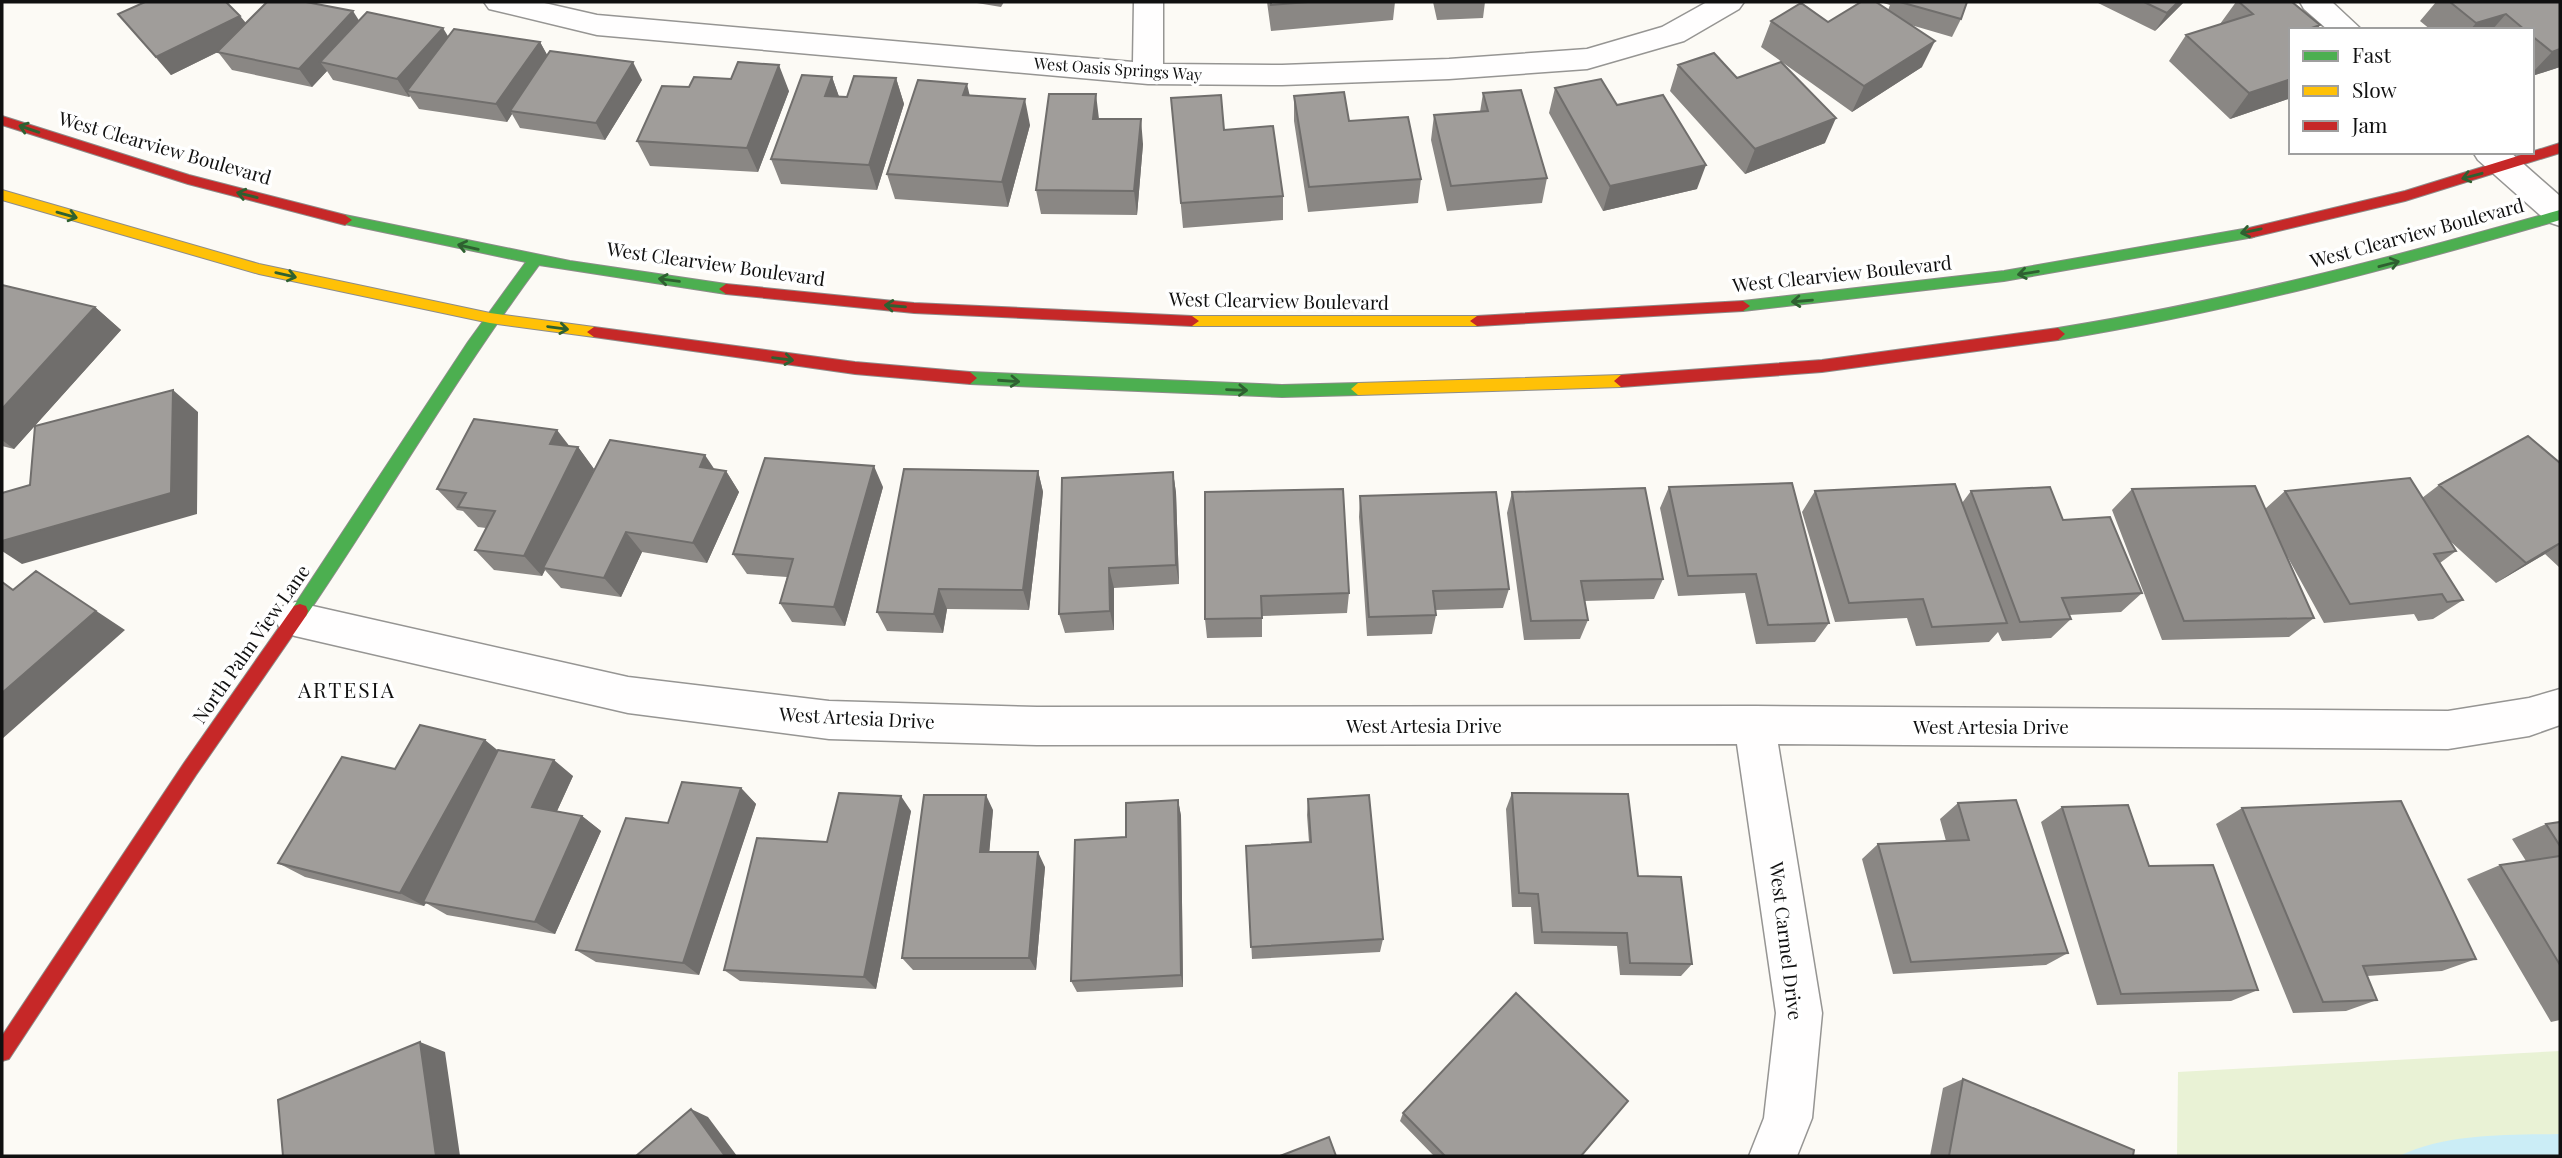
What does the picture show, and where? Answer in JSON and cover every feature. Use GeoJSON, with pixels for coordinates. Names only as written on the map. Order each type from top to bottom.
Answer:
{"type":"FeatureCollection","features":[{"type":"Feature","properties":{"kind":"street","name":"West Oasis Springs Way"},"geometry":{"type":"LineString","coordinates":[[499,2],[1147,74],[1282,75],[1449,69],[1587,59],[1673,34],[1729,2]]}},
{"type":"Feature","properties":{"kind":"street"},"geometry":{"type":"LineString","coordinates":[[1147,74],[1149,2]]}},
{"type":"Feature","properties":{"kind":"street"},"geometry":{"type":"LineString","coordinates":[[2314,2],[2345,28]]}},
{"type":"Feature","properties":{"kind":"street","name":"West Clearview Boulevard"},"geometry":{"type":"LineString","coordinates":[[2,120],[197,183],[535,260],[764,294],[991,313],[1214,324],[1441,323],[1581,318],[1850,296],[2022,274],[2154,252],[2386,200],[2498,160],[2529,154]]}},
{"type":"Feature","properties":{"kind":"street","name":"West Clearview Boulevard"},"geometry":{"type":"LineString","coordinates":[[2534,153],[2560,148]]}},
{"type":"Feature","properties":{"kind":"street"},"geometry":{"type":"LineString","coordinates":[[2498,160],[2560,215]]}},
{"type":"Feature","properties":{"kind":"street","name":"West Clearview Boulevard"},"geometry":{"type":"LineString","coordinates":[[2,195],[259,269],[490,318],[749,355],[1011,381],[1282,391],[1629,382],[1822,366],[2113,326],[2220,306],[2323,281],[2560,215]]}},
{"type":"Feature","properties":{"kind":"street","name":"North Palm View Lane"},"geometry":{"type":"LineString","coordinates":[[2,1052],[190,769],[341,553],[490,318],[535,260]]}},
{"type":"Feature","properties":{"kind":"street","name":"West Artesia Drive"},"geometry":{"type":"LineString","coordinates":[[295,619],[628,695],[829,720],[1037,726],[1755,725],[2448,730],[2529,717],[2560,707]]}},
{"type":"Feature","properties":{"kind":"street","name":"West Carmel Drive"},"geometry":{"type":"LineString","coordinates":[[1755,725],[1799,1013],[1788,1118],[1773,1156]]}},
{"type":"Feature","properties":{"kind":"green space"},"geometry":{"type":"Polygon","coordinates":[[[2560,1051],[2560,1156],[2177,1156],[2178,1072],[2560,1051]]]}},
{"type":"Feature","properties":{"kind":"water"},"geometry":{"type":"Polygon","coordinates":[[[2560,1134],[2560,1156],[2399,1156],[2418,1148],[2457,1139],[2560,1134]]]}},
{"type":"Feature","properties":{"kind":"building"},"geometry":{"type":"Polygon","coordinates":[[[145,2],[226,2],[240,16],[156,57],[118,14],[145,2]]]}},
{"type":"Feature","properties":{"kind":"building"},"geometry":{"type":"Polygon","coordinates":[[[267,2],[306,2],[353,11],[299,69],[217,52],[267,2]]]}},
{"type":"Feature","properties":{"kind":"building"},"geometry":{"type":"Polygon","coordinates":[[[1271,2],[1308,2],[1271,5],[1271,2]]]}},
{"type":"Feature","properties":{"kind":"building"},"geometry":{"type":"Polygon","coordinates":[[[1861,2],[1876,2],[1935,41],[1864,86],[1771,21],[1801,3],[1828,22],[1861,2]]]}},
{"type":"Feature","properties":{"kind":"building"},"geometry":{"type":"Polygon","coordinates":[[[1900,2],[1967,2],[1961,19],[1900,2]]]}},
{"type":"Feature","properties":{"kind":"building"},"geometry":{"type":"Polygon","coordinates":[[[2144,2],[2178,2],[2167,13],[2144,2]]]}},
{"type":"Feature","properties":{"kind":"building"},"geometry":{"type":"Polygon","coordinates":[[[2239,2],[2292,2],[2320,25],[2312,28],[2289,28],[2289,80],[2249,93],[2186,35],[2253,14],[2239,2]]]}},
{"type":"Feature","properties":{"kind":"building"},"geometry":{"type":"Polygon","coordinates":[[[2450,2],[2560,2],[2560,49],[2552,52],[2534,38],[2534,28],[2523,28],[2506,14],[2476,23],[2450,2]]]}},
{"type":"Feature","properties":{"kind":"building"},"geometry":{"type":"Polygon","coordinates":[[[367,12],[443,28],[397,79],[320,62],[367,12]]]}},
{"type":"Feature","properties":{"kind":"building"},"geometry":{"type":"Polygon","coordinates":[[[454,29],[540,42],[496,104],[407,91],[454,29]]]}},
{"type":"Feature","properties":{"kind":"building"},"geometry":{"type":"Polygon","coordinates":[[[550,51],[633,62],[596,123],[510,111],[550,51]]]}},
{"type":"Feature","properties":{"kind":"building"},"geometry":{"type":"Polygon","coordinates":[[[1714,53],[1737,78],[1781,62],[1836,118],[1755,149],[1678,65],[1714,53]]]}},
{"type":"Feature","properties":{"kind":"building"},"geometry":{"type":"Polygon","coordinates":[[[738,62],[779,65],[747,148],[637,141],[662,86],[689,87],[694,77],[731,79],[738,62]]]}},
{"type":"Feature","properties":{"kind":"building"},"geometry":{"type":"Polygon","coordinates":[[[802,75],[832,77],[825,96],[847,97],[854,76],[896,78],[869,165],[771,159],[802,75]]]}},
{"type":"Feature","properties":{"kind":"building"},"geometry":{"type":"Polygon","coordinates":[[[1601,79],[1617,105],[1663,95],[1706,165],[1610,186],[1555,88],[1601,79]]]}},
{"type":"Feature","properties":{"kind":"building"},"geometry":{"type":"Polygon","coordinates":[[[918,80],[967,84],[963,95],[1025,99],[1002,182],[887,174],[918,80]]]}},
{"type":"Feature","properties":{"kind":"building"},"geometry":{"type":"Polygon","coordinates":[[[1521,90],[1547,178],[1451,186],[1434,115],[1488,111],[1483,93],[1521,90]]]}},
{"type":"Feature","properties":{"kind":"building"},"geometry":{"type":"Polygon","coordinates":[[[1344,92],[1349,121],[1408,117],[1421,179],[1309,187],[1294,96],[1344,92]]]}},
{"type":"Feature","properties":{"kind":"building"},"geometry":{"type":"Polygon","coordinates":[[[1049,94],[1096,94],[1093,119],[1141,119],[1134,191],[1036,190],[1049,94]]]}},
{"type":"Feature","properties":{"kind":"building"},"geometry":{"type":"Polygon","coordinates":[[[1221,95],[1224,130],[1273,126],[1283,196],[1181,203],[1171,98],[1221,95]]]}},
{"type":"Feature","properties":{"kind":"building"},"geometry":{"type":"Polygon","coordinates":[[[2,285],[95,307],[2,409],[2,285]]]}},
{"type":"Feature","properties":{"kind":"building"},"geometry":{"type":"Polygon","coordinates":[[[173,390],[171,493],[2,541],[2,493],[30,485],[35,426],[173,390]]]}},
{"type":"Feature","properties":{"kind":"building"},"geometry":{"type":"Polygon","coordinates":[[[474,419],[557,430],[550,444],[578,447],[524,556],[475,550],[495,511],[458,507],[466,493],[437,489],[474,419]]]}},
{"type":"Feature","properties":{"kind":"building"},"geometry":{"type":"Polygon","coordinates":[[[2528,436],[2560,463],[2560,543],[2526,563],[2439,485],[2528,436]]]}},
{"type":"Feature","properties":{"kind":"building"},"geometry":{"type":"Polygon","coordinates":[[[610,440],[705,455],[700,467],[726,471],[693,543],[626,532],[604,578],[543,568],[610,440]]]}},
{"type":"Feature","properties":{"kind":"building"},"geometry":{"type":"Polygon","coordinates":[[[765,458],[874,466],[834,607],[780,603],[793,559],[733,554],[765,458]]]}},
{"type":"Feature","properties":{"kind":"building"},"geometry":{"type":"Polygon","coordinates":[[[904,469],[1038,471],[1023,590],[939,589],[934,614],[877,612],[904,469]]]}},
{"type":"Feature","properties":{"kind":"building"},"geometry":{"type":"Polygon","coordinates":[[[1173,472],[1176,565],[1109,568],[1110,611],[1059,614],[1062,478],[1173,472]]]}},
{"type":"Feature","properties":{"kind":"building"},"geometry":{"type":"Polygon","coordinates":[[[2410,478],[2456,551],[2434,554],[2463,600],[2447,602],[2442,594],[2350,604],[2285,491],[2410,478]]]}},
{"type":"Feature","properties":{"kind":"building"},"geometry":{"type":"Polygon","coordinates":[[[1792,483],[1829,623],[1768,625],[1756,574],[1688,576],[1669,487],[1792,483]]]}},
{"type":"Feature","properties":{"kind":"building"},"geometry":{"type":"Polygon","coordinates":[[[1955,484],[2007,623],[1932,627],[1923,599],[1849,603],[1815,491],[1955,484]]]}},
{"type":"Feature","properties":{"kind":"building"},"geometry":{"type":"Polygon","coordinates":[[[2255,486],[2314,618],[2184,621],[2132,489],[2255,486]]]}},
{"type":"Feature","properties":{"kind":"building"},"geometry":{"type":"Polygon","coordinates":[[[2050,487],[2063,520],[2110,517],[2142,593],[2062,598],[2071,619],[2020,622],[1971,491],[2050,487]]]}},
{"type":"Feature","properties":{"kind":"building"},"geometry":{"type":"Polygon","coordinates":[[[1645,488],[1663,579],[1581,581],[1588,620],[1531,621],[1512,492],[1645,488]]]}},
{"type":"Feature","properties":{"kind":"building"},"geometry":{"type":"Polygon","coordinates":[[[1343,489],[1349,593],[1261,596],[1262,618],[1205,619],[1205,492],[1343,489]]]}},
{"type":"Feature","properties":{"kind":"building"},"geometry":{"type":"Polygon","coordinates":[[[1496,492],[1509,589],[1433,591],[1436,615],[1369,617],[1360,496],[1496,492]]]}},
{"type":"Feature","properties":{"kind":"building"},"geometry":{"type":"Polygon","coordinates":[[[36,571],[96,611],[2,693],[2,582],[13,590],[36,571]]]}},
{"type":"Feature","properties":{"kind":"building"},"geometry":{"type":"Polygon","coordinates":[[[420,725],[485,740],[400,893],[278,863],[342,757],[395,769],[420,725]]]}},
{"type":"Feature","properties":{"kind":"building"},"geometry":{"type":"Polygon","coordinates":[[[498,750],[554,760],[532,807],[582,816],[535,922],[423,902],[498,750]]]}},
{"type":"Feature","properties":{"kind":"building"},"geometry":{"type":"Polygon","coordinates":[[[682,782],[741,788],[683,963],[576,950],[626,818],[668,823],[682,782]]]}},
{"type":"Feature","properties":{"kind":"building"},"geometry":{"type":"Polygon","coordinates":[[[839,793],[901,796],[864,977],[724,970],[757,838],[827,842],[839,793]]]}},
{"type":"Feature","properties":{"kind":"building"},"geometry":{"type":"Polygon","coordinates":[[[1512,793],[1628,794],[1638,876],[1681,877],[1692,964],[1630,963],[1627,933],[1542,932],[1538,894],[1519,893],[1512,793]]]}},
{"type":"Feature","properties":{"kind":"building"},"geometry":{"type":"Polygon","coordinates":[[[924,795],[986,795],[980,852],[1038,852],[1029,958],[902,958],[924,795]]]}},
{"type":"Feature","properties":{"kind":"building"},"geometry":{"type":"Polygon","coordinates":[[[1369,795],[1383,939],[1251,947],[1246,846],[1311,842],[1308,799],[1369,795]]]}},
{"type":"Feature","properties":{"kind":"building"},"geometry":{"type":"Polygon","coordinates":[[[1178,800],[1181,975],[1071,981],[1075,840],[1126,837],[1126,803],[1178,800]]]}},
{"type":"Feature","properties":{"kind":"building"},"geometry":{"type":"Polygon","coordinates":[[[2016,800],[2068,953],[1911,962],[1878,844],[1969,840],[1958,803],[2016,800]]]}},
{"type":"Feature","properties":{"kind":"building"},"geometry":{"type":"Polygon","coordinates":[[[2401,801],[2476,959],[2363,966],[2377,1000],[2323,1002],[2242,808],[2401,801]]]}},
{"type":"Feature","properties":{"kind":"building"},"geometry":{"type":"Polygon","coordinates":[[[2128,805],[2149,866],[2213,865],[2258,990],[2121,994],[2062,807],[2128,805]]]}},
{"type":"Feature","properties":{"kind":"building"},"geometry":{"type":"Polygon","coordinates":[[[2560,822],[2560,846],[2546,824],[2560,822]]]}},
{"type":"Feature","properties":{"kind":"building"},"geometry":{"type":"Polygon","coordinates":[[[2560,856],[2560,965],[2500,865],[2560,856]]]}},
{"type":"Feature","properties":{"kind":"building"},"geometry":{"type":"Polygon","coordinates":[[[1516,993],[1628,1101],[1581,1156],[1445,1156],[1403,1113],[1516,993]]]}},
{"type":"Feature","properties":{"kind":"building"},"geometry":{"type":"Polygon","coordinates":[[[420,1042],[436,1156],[283,1156],[278,1100],[420,1042]]]}},
{"type":"Feature","properties":{"kind":"building"},"geometry":{"type":"Polygon","coordinates":[[[1963,1079],[2134,1150],[2133,1156],[1949,1156],[1963,1079]]]}},
{"type":"Feature","properties":{"kind":"building"},"geometry":{"type":"Polygon","coordinates":[[[691,1109],[725,1156],[636,1156],[691,1109]]]}},
{"type":"Feature","properties":{"kind":"building"},"geometry":{"type":"Polygon","coordinates":[[[1329,1137],[1336,1156],[1280,1156],[1329,1137]]]}},
{"type":"Feature","properties":{"kind":"traffic: fast"},"geometry":{"type":"LineString","coordinates":[[2058,334],[2248,298],[2373,267],[2560,215]]}},
{"type":"Feature","properties":{"kind":"traffic: fast"},"geometry":{"type":"LineString","coordinates":[[345,220],[570,266],[726,289]]}},
{"type":"Feature","properties":{"kind":"traffic: fast"},"geometry":{"type":"LineString","coordinates":[[1743,306],[2004,276],[2249,233]]}},
{"type":"Feature","properties":{"kind":"traffic: fast"},"geometry":{"type":"LineString","coordinates":[[300,611],[473,346],[535,260]]}},
{"type":"Feature","properties":{"kind":"traffic: fast"},"geometry":{"type":"LineString","coordinates":[[970,378],[1282,391],[1358,389]]}},
{"type":"Feature","properties":{"kind":"traffic: slow"},"geometry":{"type":"LineString","coordinates":[[2,195],[259,269],[490,318],[594,332]]}},
{"type":"Feature","properties":{"kind":"traffic: slow"},"geometry":{"type":"LineString","coordinates":[[1192,321],[1477,321]]}},
{"type":"Feature","properties":{"kind":"traffic: slow"},"geometry":{"type":"LineString","coordinates":[[1358,389],[1621,381]]}},
{"type":"Feature","properties":{"kind":"traffic: jam"},"geometry":{"type":"LineString","coordinates":[[2,120],[188,179],[345,220]]}},
{"type":"Feature","properties":{"kind":"traffic: jam"},"geometry":{"type":"LineString","coordinates":[[2249,233],[2405,196],[2560,148]]}},
{"type":"Feature","properties":{"kind":"traffic: jam"},"geometry":{"type":"LineString","coordinates":[[726,289],[914,308],[1192,321]]}},
{"type":"Feature","properties":{"kind":"traffic: jam"},"geometry":{"type":"LineString","coordinates":[[1477,321],[1743,306]]}},
{"type":"Feature","properties":{"kind":"traffic: jam"},"geometry":{"type":"LineString","coordinates":[[594,332],[855,368],[970,378]]}},
{"type":"Feature","properties":{"kind":"traffic: jam"},"geometry":{"type":"LineString","coordinates":[[1621,381],[1822,366],[2058,334]]}},
{"type":"Feature","properties":{"kind":"traffic: jam"},"geometry":{"type":"LineString","coordinates":[[2,1052],[190,769],[300,611]]}},
{"type":"Feature","properties":{"kind":"district","name":"ARTESIA"},"geometry":{"type":"Point","coordinates":[347,691]}}]}
